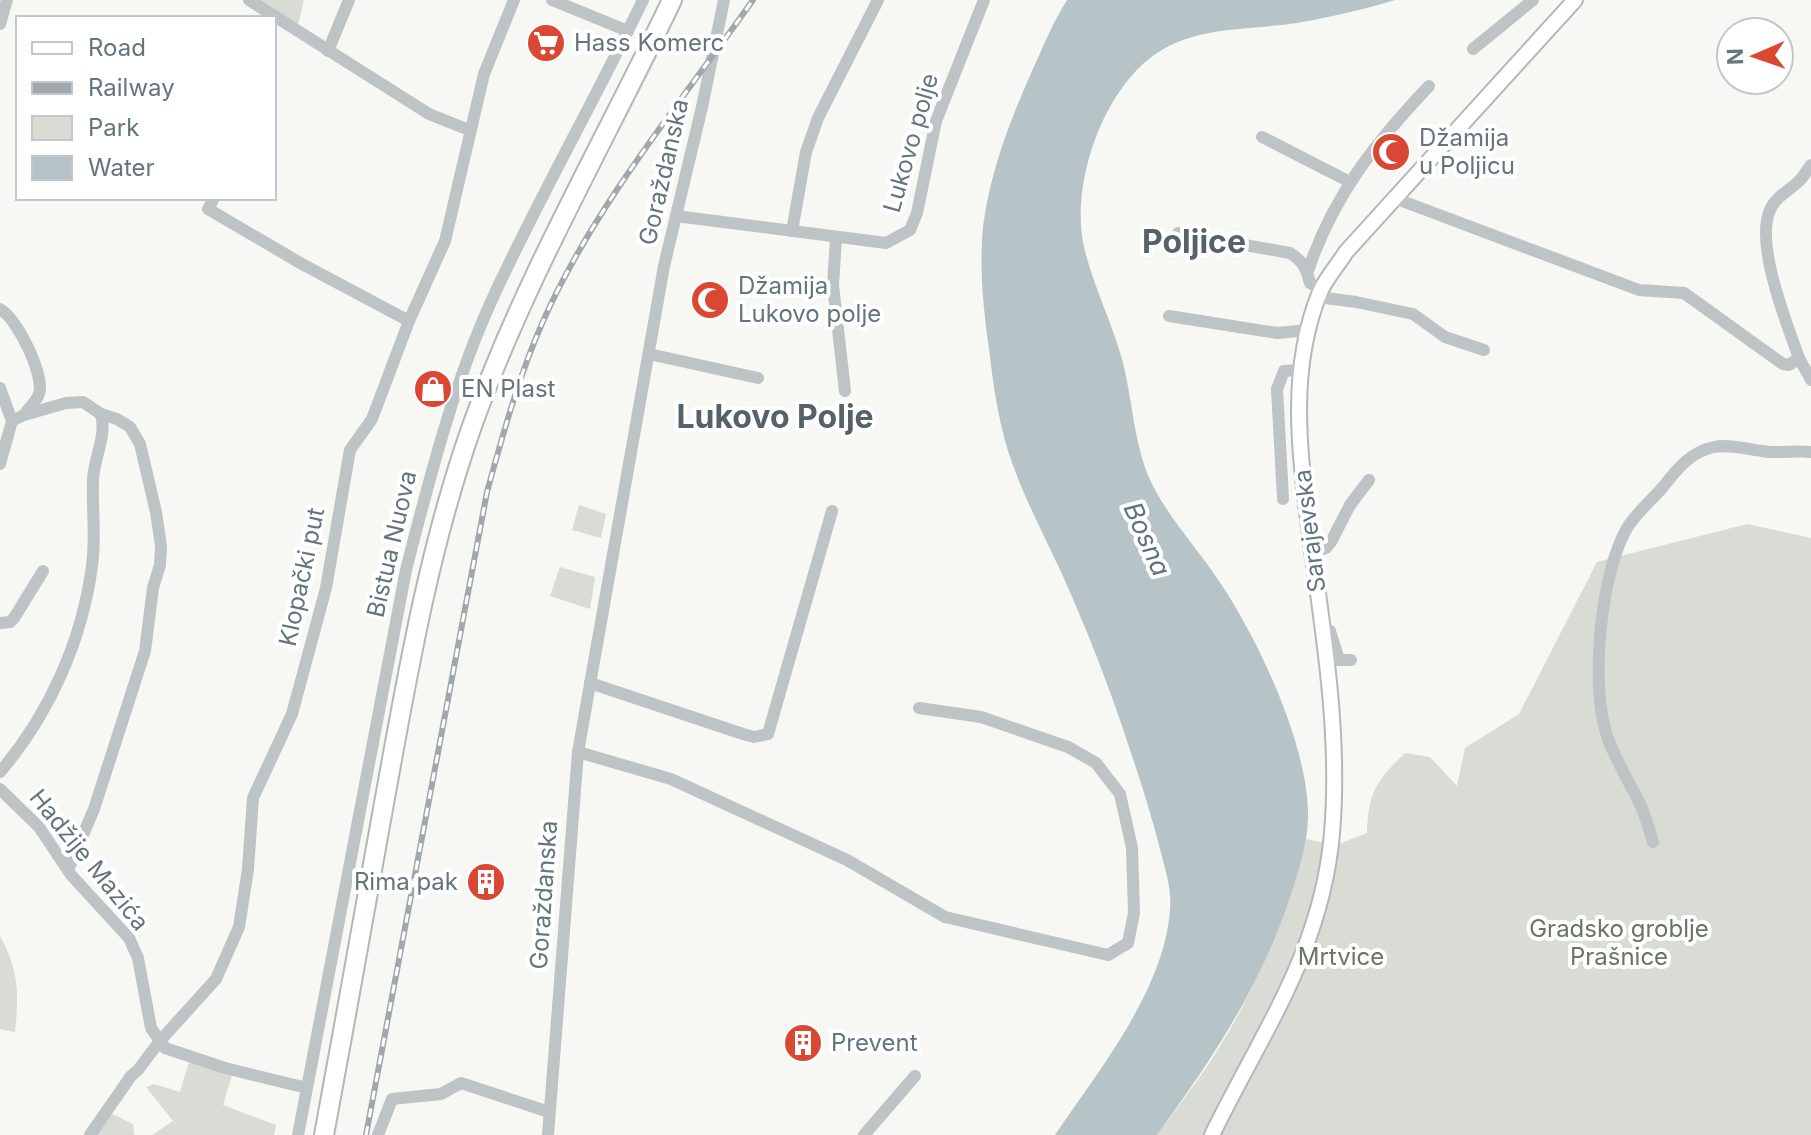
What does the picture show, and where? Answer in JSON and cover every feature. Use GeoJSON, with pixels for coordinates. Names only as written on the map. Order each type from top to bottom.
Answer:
{"type":"FeatureCollection","features":[{"type":"Feature","properties":{"kind":"highway"},"geometry":{"type":"LineString","coordinates":[[324,1135],[405,683],[453,487],[473,425],[521,309],[595,152],[672,0]]}},
{"type":"Feature","properties":{"kind":"main road","name":"Sarajevska"},"geometry":{"type":"LineString","coordinates":[[1212,1135],[1287,992],[1310,940],[1324,893],[1332,833],[1335,766],[1300,447],[1300,370],[1320,293],[1346,252],[1575,0]]}},
{"type":"Feature","properties":{"kind":"street"},"geometry":{"type":"LineString","coordinates":[[0,24],[7,0]]}},
{"type":"Feature","properties":{"kind":"street"},"geometry":{"type":"LineString","coordinates":[[328,51],[349,0]]}},
{"type":"Feature","properties":{"kind":"street","name":"Klopački put"},"geometry":{"type":"LineString","coordinates":[[90,1135],[131,1076],[216,979],[239,927],[248,869],[253,798],[292,714],[326,588],[350,450],[372,419],[409,321],[445,241],[484,74],[514,0]]}},
{"type":"Feature","properties":{"kind":"street"},"geometry":{"type":"LineString","coordinates":[[552,0],[628,31]]}},
{"type":"Feature","properties":{"kind":"street","name":"Bistua Nuova"},"geometry":{"type":"LineString","coordinates":[[298,1135],[406,570],[453,402],[494,294],[643,0]]}},
{"type":"Feature","properties":{"kind":"street","name":"Goraždanska"},"geometry":{"type":"LineString","coordinates":[[548,1135],[578,752],[649,354],[724,0]]}},
{"type":"Feature","properties":{"kind":"street"},"geometry":{"type":"LineString","coordinates":[[792,231],[806,152],[818,118],[878,0]]}},
{"type":"Feature","properties":{"kind":"street","name":"Lukovo polje"},"geometry":{"type":"LineString","coordinates":[[676,216],[886,243],[910,230],[917,213],[936,121],[984,0]]}},
{"type":"Feature","properties":{"kind":"street"},"geometry":{"type":"LineString","coordinates":[[1473,49],[1533,0]]}},
{"type":"Feature","properties":{"kind":"street"},"geometry":{"type":"LineString","coordinates":[[276,18],[429,114],[469,130]]}},
{"type":"Feature","properties":{"kind":"street"},"geometry":{"type":"LineString","coordinates":[[1308,271],[1350,182],[1384,134],[1429,86]]}},
{"type":"Feature","properties":{"kind":"street"},"geometry":{"type":"LineString","coordinates":[[1262,137],[1350,182]]}},
{"type":"Feature","properties":{"kind":"street"},"geometry":{"type":"LineString","coordinates":[[1811,165],[1800,180],[1772,205],[1766,225],[1769,260],[1777,295],[1799,358],[1811,380]]}},
{"type":"Feature","properties":{"kind":"street"},"geometry":{"type":"LineString","coordinates":[[1394,198],[1639,290],[1684,293],[1783,364],[1789,365],[1799,358]]}},
{"type":"Feature","properties":{"kind":"street"},"geometry":{"type":"LineString","coordinates":[[213,200],[208,209],[409,321]]}},
{"type":"Feature","properties":{"kind":"street"},"geometry":{"type":"LineString","coordinates":[[1178,233],[1290,253],[1302,260],[1310,283],[1320,293],[1413,314],[1445,337],[1484,350]]}},
{"type":"Feature","properties":{"kind":"street"},"geometry":{"type":"LineString","coordinates":[[836,238],[833,285],[845,391]]}},
{"type":"Feature","properties":{"kind":"street"},"geometry":{"type":"LineString","coordinates":[[0,309],[13,318],[38,373],[40,392],[18,418],[0,464]]}},
{"type":"Feature","properties":{"kind":"street"},"geometry":{"type":"LineString","coordinates":[[1169,316],[1277,333],[1309,330]]}},
{"type":"Feature","properties":{"kind":"street"},"geometry":{"type":"LineString","coordinates":[[649,354],[758,378]]}},
{"type":"Feature","properties":{"kind":"street"},"geometry":{"type":"LineString","coordinates":[[1283,499],[1277,389],[1284,371],[1300,370]]}},
{"type":"Feature","properties":{"kind":"street"},"geometry":{"type":"LineString","coordinates":[[0,388],[18,418]]}},
{"type":"Feature","properties":{"kind":"street"},"geometry":{"type":"LineString","coordinates":[[18,418],[66,403],[83,402],[130,427],[140,444],[156,512],[160,565],[153,588],[145,651],[94,809],[68,870]]}},
{"type":"Feature","properties":{"kind":"street"},"geometry":{"type":"LineString","coordinates":[[0,772],[36,724],[82,618],[92,563],[93,475],[103,439],[101,414]]}},
{"type":"Feature","properties":{"kind":"street"},"geometry":{"type":"LineString","coordinates":[[1653,842],[1641,805],[1607,736],[1600,703],[1597,667],[1601,644],[1600,620],[1626,530],[1642,506],[1660,490],[1683,460],[1714,446],[1765,452],[1811,452]]}},
{"type":"Feature","properties":{"kind":"street"},"geometry":{"type":"LineString","coordinates":[[1313,552],[1326,548],[1331,542],[1350,505],[1369,480]]}},
{"type":"Feature","properties":{"kind":"street"},"geometry":{"type":"LineString","coordinates":[[590,683],[743,734],[754,737],[768,734],[832,511]]}},
{"type":"Feature","properties":{"kind":"street"},"geometry":{"type":"LineString","coordinates":[[0,623],[14,618],[43,571]]}},
{"type":"Feature","properties":{"kind":"street"},"geometry":{"type":"LineString","coordinates":[[1322,630],[1330,631],[1339,660],[1351,660]]}},
{"type":"Feature","properties":{"kind":"street"},"geometry":{"type":"LineString","coordinates":[[578,752],[671,779],[847,860],[945,917],[1108,955],[1128,943],[1134,913],[1132,848],[1120,794],[1096,763],[1068,747],[981,717],[919,708]]}},
{"type":"Feature","properties":{"kind":"street","name":"Hadžije Mazića"},"geometry":{"type":"LineString","coordinates":[[0,789],[39,827],[68,870],[129,938],[138,958],[151,1028],[159,1042]]}},
{"type":"Feature","properties":{"kind":"street"},"geometry":{"type":"LineString","coordinates":[[159,1042],[184,1057],[307,1088]]}},
{"type":"Feature","properties":{"kind":"street"},"geometry":{"type":"LineString","coordinates":[[864,1135],[915,1076]]}},
{"type":"Feature","properties":{"kind":"street"},"geometry":{"type":"LineString","coordinates":[[378,1135],[392,1099],[441,1094],[461,1083],[549,1112]]}},
{"type":"Feature","properties":{"kind":"green space"},"geometry":{"type":"Polygon","coordinates":[[[261,0],[304,0],[297,29],[268,12],[261,0]]]}},
{"type":"Feature","properties":{"kind":"green space"},"geometry":{"type":"Polygon","coordinates":[[[579,505],[606,514],[601,538],[572,530],[579,505]]]}},
{"type":"Feature","properties":{"kind":"green space","name":"Gradsko groblje Prašnice"},"geometry":{"type":"Polygon","coordinates":[[[1747,524],[1811,538],[1811,1135],[1157,1135],[1208,1065],[1254,984],[1278,927],[1306,839],[1336,845],[1367,833],[1369,808],[1376,788],[1405,753],[1430,757],[1457,786],[1465,748],[1519,714],[1597,562],[1747,524]]]}},
{"type":"Feature","properties":{"kind":"green space"},"geometry":{"type":"Polygon","coordinates":[[[560,567],[595,577],[590,609],[550,596],[560,567]]]}},
{"type":"Feature","properties":{"kind":"green space"},"geometry":{"type":"Polygon","coordinates":[[[0,936],[11,960],[16,982],[15,1032],[0,1029],[0,936]]]}},
{"type":"Feature","properties":{"kind":"green space"},"geometry":{"type":"Polygon","coordinates":[[[189,1062],[233,1072],[223,1105],[276,1125],[274,1135],[152,1135],[173,1121],[146,1087],[154,1084],[180,1092],[189,1062]]]}},
{"type":"Feature","properties":{"kind":"green space"},"geometry":{"type":"Polygon","coordinates":[[[106,1111],[133,1124],[134,1135],[88,1135],[106,1111]]]}},
{"type":"Feature","properties":{"kind":"water","name":"Bosna"},"geometry":{"type":"Polygon","coordinates":[[[1067,0],[1395,0],[1297,23],[1206,33],[1172,44],[1138,69],[1121,90],[1106,114],[1087,167],[1082,195],[1084,247],[1123,363],[1145,468],[1166,509],[1236,608],[1266,665],[1291,729],[1306,791],[1308,819],[1304,851],[1276,935],[1232,1024],[1157,1135],[1055,1135],[1109,1056],[1143,999],[1165,939],[1170,894],[1149,810],[1113,701],[1080,616],[1008,451],[994,388],[983,295],[982,240],[988,196],[1023,91],[1067,0]]]}},
{"type":"Feature","properties":{"kind":"railway"},"geometry":{"type":"LineString","coordinates":[[366,1135],[487,492],[519,383],[544,319],[588,235],[641,155],[753,0]]}},
{"type":"Feature","properties":{"kind":"place","name":"Hass Komerc"},"geometry":{"type":"Point","coordinates":[546,43]}},
{"type":"Feature","properties":{"kind":"place","name":"Džamija u Poljicu"},"geometry":{"type":"Point","coordinates":[1391,152]}},
{"type":"Feature","properties":{"kind":"place","name":"Džamija Lukovo polje"},"geometry":{"type":"Point","coordinates":[710,300]}},
{"type":"Feature","properties":{"kind":"place","name":"EN Plast"},"geometry":{"type":"Point","coordinates":[433,389]}},
{"type":"Feature","properties":{"kind":"place","name":"Rima pak"},"geometry":{"type":"Point","coordinates":[486,882]}},
{"type":"Feature","properties":{"kind":"place","name":"Prevent"},"geometry":{"type":"Point","coordinates":[803,1043]}},
{"type":"Feature","properties":{"kind":"district","name":"Poljice"},"geometry":{"type":"Point","coordinates":[1194,242]}},
{"type":"Feature","properties":{"kind":"district","name":"Lukovo Polje"},"geometry":{"type":"Point","coordinates":[775,417]}},
{"type":"Feature","properties":{"kind":"park label","name":"Mrtvice"},"geometry":{"type":"Point","coordinates":[1341,957]}}]}
